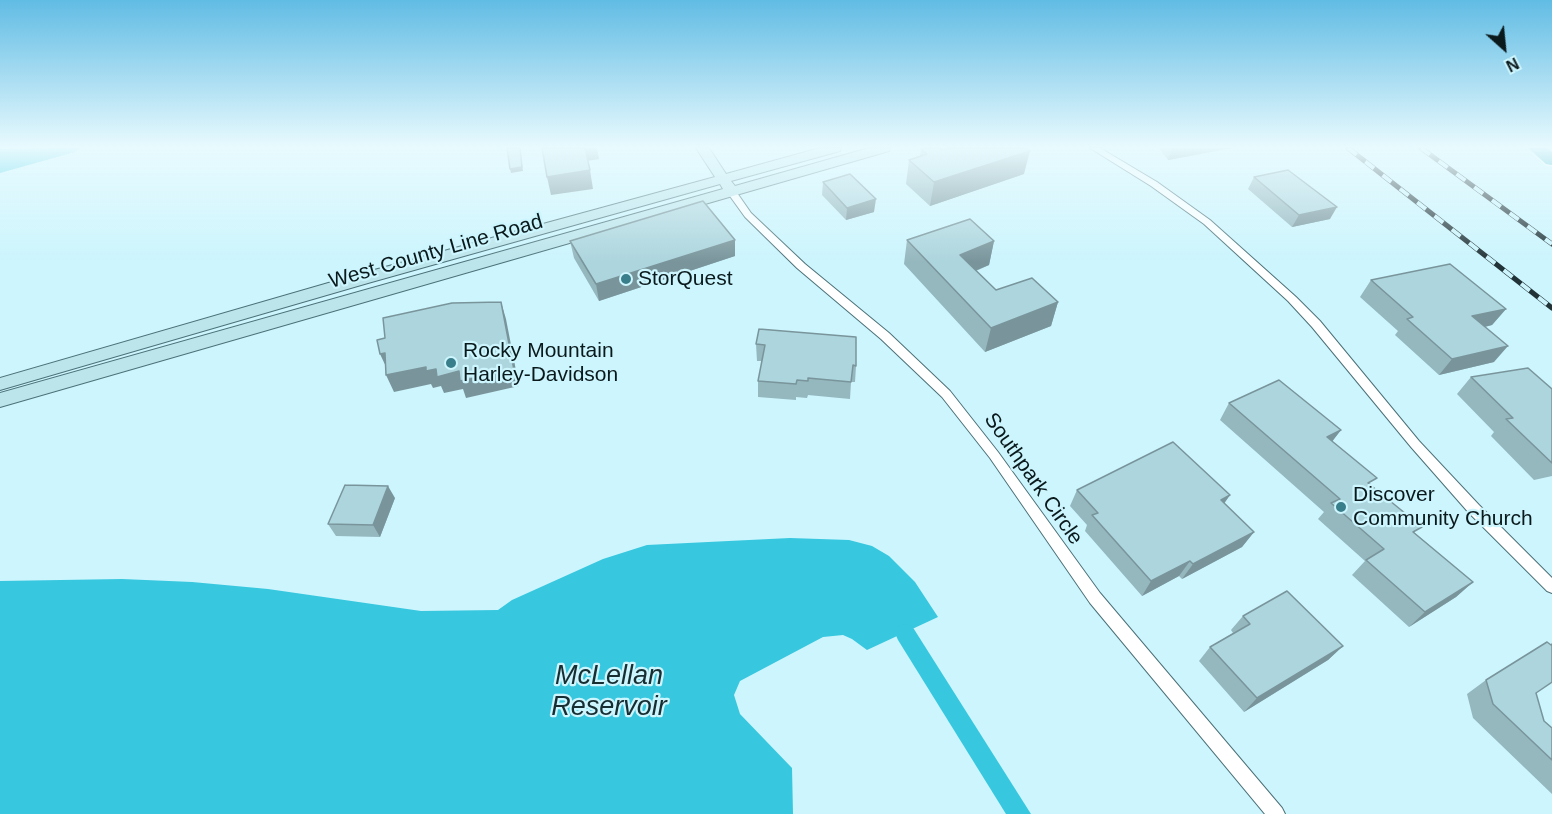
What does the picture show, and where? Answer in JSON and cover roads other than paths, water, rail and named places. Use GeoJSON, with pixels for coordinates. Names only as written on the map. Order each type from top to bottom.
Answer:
{"type":"FeatureCollection","features":[{"type":"Feature","properties":{"kind":"main road","name":"West County Line Road"},"geometry":{"type":"LineString","coordinates":[[0,384],[351,282],[724,186]]}},
{"type":"Feature","properties":{"kind":"main road","name":"West County Line Road"},"geometry":{"type":"LineString","coordinates":[[0,400],[725,186]]}},
{"type":"Feature","properties":{"kind":"street","name":"Southpark Circle"},"geometry":{"type":"LineString","coordinates":[[729,186],[748,215],[801,266],[885,336],[946,394],[989,448],[1095,598],[1276,814]]}},
{"type":"Feature","properties":{"kind":"street"},"geometry":{"type":"LineString","coordinates":[[1156,186],[1207,222],[1292,299],[1316,324],[1422,452],[1474,509],[1552,587]]}},
{"type":"Feature","properties":{"kind":"water","name":"McLellan Reservoir"},"geometry":{"type":"Polygon","coordinates":[[[790,538],[849,540],[872,546],[889,556],[915,582],[938,617],[867,650],[843,635],[823,637],[740,681],[734,695],[740,714],[792,768],[793,814],[0,814],[0,581],[122,579],[192,582],[268,589],[421,611],[498,610],[512,600],[603,559],[647,545],[790,538]]]}},
{"type":"Feature","properties":{"kind":"waterway"},"geometry":{"type":"LineString","coordinates":[[905,633],[1019,814]]}},
{"type":"Feature","properties":{"kind":"railway"},"geometry":{"type":"LineString","coordinates":[[1396,186],[1552,308]]}},
{"type":"Feature","properties":{"kind":"railway"},"geometry":{"type":"LineString","coordinates":[[1473,186],[1552,244]]}},
{"type":"Feature","properties":{"kind":"place","name":"StorQuest"},"geometry":{"type":"Point","coordinates":[626,279]}},
{"type":"Feature","properties":{"kind":"place","name":"Rocky Mountain Harley-Davidson"},"geometry":{"type":"Point","coordinates":[451,363]}},
{"type":"Feature","properties":{"kind":"place","name":"Discover Community Church"},"geometry":{"type":"Point","coordinates":[1341,507]}}]}
